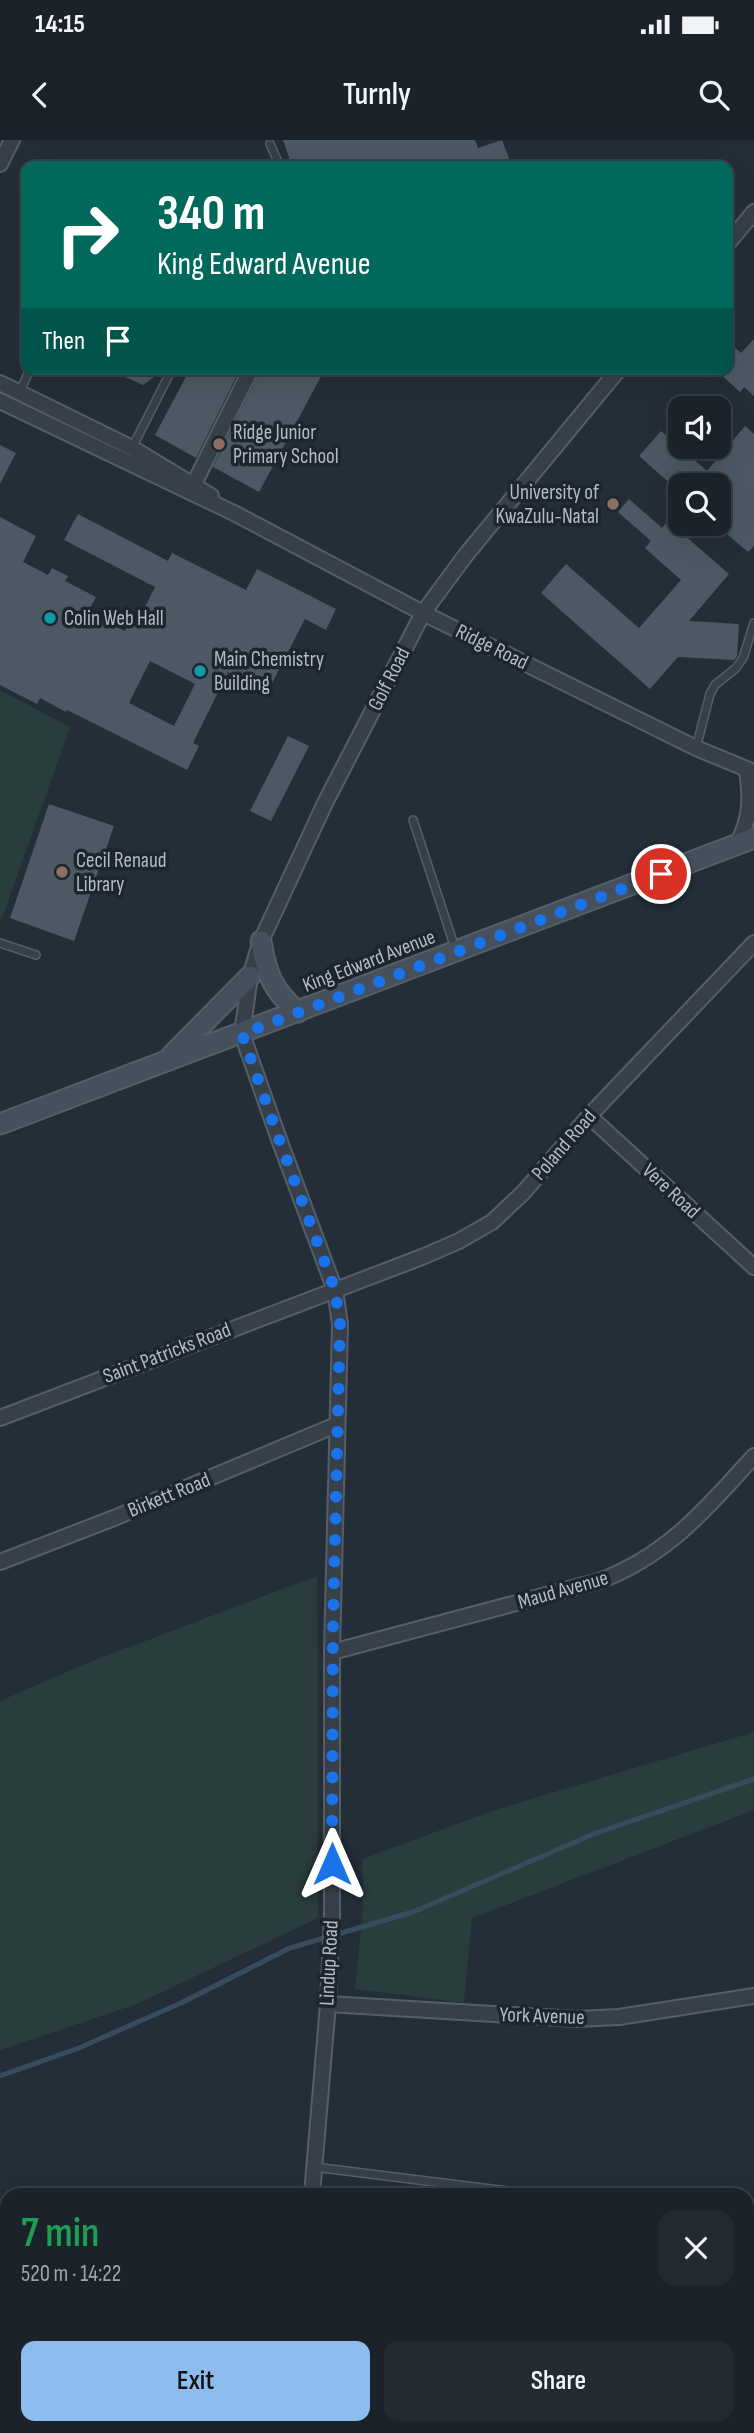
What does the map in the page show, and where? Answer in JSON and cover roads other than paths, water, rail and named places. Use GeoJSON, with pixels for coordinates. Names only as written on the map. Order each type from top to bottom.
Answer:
{"type":"FeatureCollection","features":[{"type":"Feature","properties":{"kind":"street"},"geometry":{"type":"LineString","coordinates":[[0,164],[12,140]]}},
{"type":"Feature","properties":{"kind":"street"},"geometry":{"type":"LineString","coordinates":[[733,237],[754,212]]}},
{"type":"Feature","properties":{"kind":"street"},"geometry":{"type":"LineString","coordinates":[[194,484],[248,375]]}},
{"type":"Feature","properties":{"kind":"street","name":"Golf Road"},"geometry":{"type":"LineString","coordinates":[[242,1034],[250,975],[261,941],[325,803],[423,613],[465,556],[614,375]]}},
{"type":"Feature","properties":{"kind":"street","name":"Ridge Road"},"geometry":{"type":"LineString","coordinates":[[0,383],[132,448],[194,484],[234,513]]}},
{"type":"Feature","properties":{"kind":"street","name":"Ridge Road"},"geometry":{"type":"LineString","coordinates":[[7,405],[234,513],[423,613],[696,748],[751,771]]}},
{"type":"Feature","properties":{"kind":"street"},"geometry":{"type":"LineString","coordinates":[[746,841],[751,771]]}},
{"type":"Feature","properties":{"kind":"street","name":"King Edward Avenue"},"geometry":{"type":"LineString","coordinates":[[0,1124],[746,841]]}},
{"type":"Feature","properties":{"kind":"street"},"geometry":{"type":"LineString","coordinates":[[261,941],[268,975],[277,992],[298,1012]]}},
{"type":"Feature","properties":{"kind":"street","name":"Poland Road"},"geometry":{"type":"LineString","coordinates":[[335,1290],[459,1241],[492,1222],[523,1192],[589,1115],[754,943]]}},
{"type":"Feature","properties":{"kind":"street"},"geometry":{"type":"LineString","coordinates":[[163,1063],[185,1044],[250,975]]}},
{"type":"Feature","properties":{"kind":"street","name":"Lindup Road"},"geometry":{"type":"LineString","coordinates":[[242,1034],[335,1290],[340,1324],[332,1652],[332,1916],[328,2004],[312,2188]]}},
{"type":"Feature","properties":{"kind":"street","name":"Vere Road"},"geometry":{"type":"LineString","coordinates":[[589,1115],[754,1267]]}},
{"type":"Feature","properties":{"kind":"street","name":"Saint Patricks Road"},"geometry":{"type":"LineString","coordinates":[[0,1418],[335,1290]]}},
{"type":"Feature","properties":{"kind":"street","name":"Birkett Road"},"geometry":{"type":"LineString","coordinates":[[0,1562],[337,1425]]}},
{"type":"Feature","properties":{"kind":"street","name":"Maud Avenue"},"geometry":{"type":"LineString","coordinates":[[332,1652],[586,1585],[625,1572],[653,1556],[692,1524],[754,1456]]}},
{"type":"Feature","properties":{"kind":"street","name":"York Avenue"},"geometry":{"type":"LineString","coordinates":[[328,2004],[577,2019],[619,2017],[754,1996]]}},
{"type":"Feature","properties":{"kind":"lane"},"geometry":{"type":"LineString","coordinates":[[271,144],[278,161]]}},
{"type":"Feature","properties":{"kind":"lane"},"geometry":{"type":"LineString","coordinates":[[7,405],[20,393],[28,375]]}},
{"type":"Feature","properties":{"kind":"lane"},"geometry":{"type":"LineString","coordinates":[[132,448],[169,375]]}},
{"type":"Feature","properties":{"kind":"lane"},"geometry":{"type":"LineString","coordinates":[[696,748],[710,694],[715,685],[736,668],[743,658],[754,623]]}},
{"type":"Feature","properties":{"kind":"lane"},"geometry":{"type":"LineString","coordinates":[[413,820],[457,952]]}},
{"type":"Feature","properties":{"kind":"lane"},"geometry":{"type":"LineString","coordinates":[[0,943],[36,955]]}},
{"type":"Feature","properties":{"kind":"lane"},"geometry":{"type":"LineString","coordinates":[[314,2167],[483,2188]]}},
{"type":"Feature","properties":{"kind":"waterway"},"geometry":{"type":"LineString","coordinates":[[0,2076],[79,2048],[181,2003],[290,1948],[413,1912],[596,1833],[754,1779]]}},
{"type":"Feature","properties":{"kind":"place","name":"Ridge Junior Primary School"},"geometry":{"type":"Point","coordinates":[219,444]}},
{"type":"Feature","properties":{"kind":"place","name":"University of KwaZulu-Natal"},"geometry":{"type":"Point","coordinates":[613,504]}},
{"type":"Feature","properties":{"kind":"place","name":"Colin Web Hall"},"geometry":{"type":"Point","coordinates":[50,618]}},
{"type":"Feature","properties":{"kind":"place","name":"Main Chemistry Building"},"geometry":{"type":"Point","coordinates":[200,671]}},
{"type":"Feature","properties":{"kind":"place","name":"Cecil Renaud Library"},"geometry":{"type":"Point","coordinates":[62,872]}}]}
